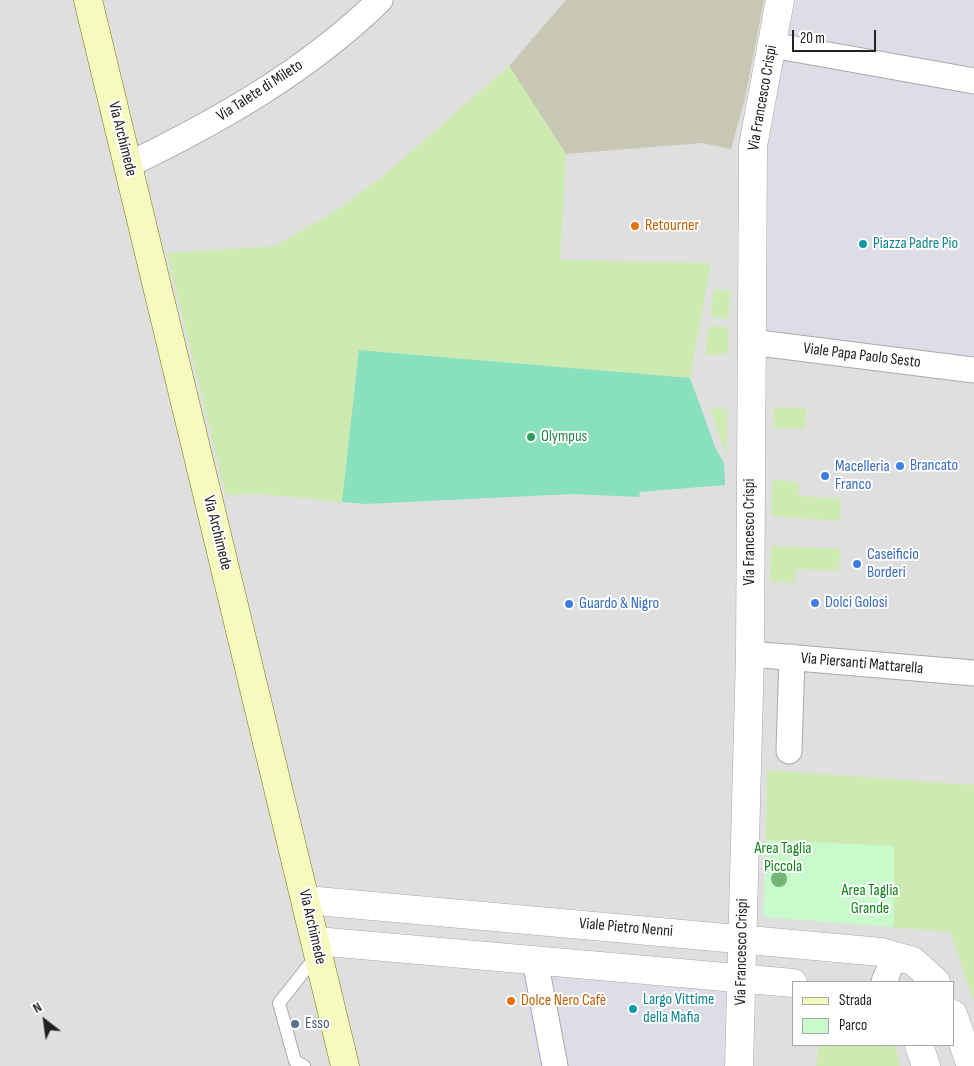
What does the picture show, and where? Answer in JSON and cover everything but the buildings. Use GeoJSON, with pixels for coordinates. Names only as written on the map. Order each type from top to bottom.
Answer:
{"type":"FeatureCollection","features":[{"type":"Feature","properties":{"kind":"main road","name":"Via Archimede"},"geometry":{"type":"LineString","coordinates":[[88,0],[345,1066]]}},
{"type":"Feature","properties":{"kind":"street","name":"Via Talete di Mileto"},"geometry":{"type":"LineString","coordinates":[[128,165],[224,116],[282,79],[329,44],[380,0]]}},
{"type":"Feature","properties":{"kind":"street","name":"Via Francesco Crispi"},"geometry":{"type":"LineString","coordinates":[[739,1066],[750,654],[750,342],[753,146],[780,0]]}},
{"type":"Feature","properties":{"kind":"street"},"geometry":{"type":"LineString","coordinates":[[772,45],[974,81]]}},
{"type":"Feature","properties":{"kind":"street","name":"Viale Papa Paolo Sesto"},"geometry":{"type":"LineString","coordinates":[[750,342],[974,370]]}},
{"type":"Feature","properties":{"kind":"street","name":"Via Piersanti Mattarella"},"geometry":{"type":"LineString","coordinates":[[750,654],[974,673]]}},
{"type":"Feature","properties":{"kind":"street"},"geometry":{"type":"LineString","coordinates":[[789,751],[792,658]]}},
{"type":"Feature","properties":{"kind":"street","name":"Viale Pietro Nenni"},"geometry":{"type":"LineString","coordinates":[[306,900],[742,938],[894,955],[913,962],[935,981]]}},
{"type":"Feature","properties":{"kind":"street"},"geometry":{"type":"LineString","coordinates":[[317,947],[535,960],[792,983]]}},
{"type":"Feature","properties":{"kind":"street"},"geometry":{"type":"LineString","coordinates":[[884,981],[894,955]]}},
{"type":"Feature","properties":{"kind":"street"},"geometry":{"type":"LineString","coordinates":[[535,960],[555,1066]]}},
{"type":"Feature","properties":{"kind":"street"},"geometry":{"type":"LineString","coordinates":[[954,1017],[971,1066]]}},
{"type":"Feature","properties":{"kind":"street"},"geometry":{"type":"LineString","coordinates":[[919,1046],[926,1066]]}},
{"type":"Feature","properties":{"kind":"lane"},"geometry":{"type":"LineString","coordinates":[[304,1066],[295,1061],[279,1002],[317,947]]}},
{"type":"Feature","properties":{"kind":"shaded area"},"geometry":{"type":"Polygon","coordinates":[[[0,0],[974,0],[974,1066],[0,1066],[0,0]]]}},
{"type":"Feature","properties":{"kind":"shaded area"},"geometry":{"type":"Polygon","coordinates":[[[566,0],[764,0],[745,98],[731,149],[702,143],[566,154],[509,66],[566,0]]]}},
{"type":"Feature","properties":{"kind":"shaded area","name":"Piazza Padre Pio"},"geometry":{"type":"Polygon","coordinates":[[[780,0],[974,0],[974,370],[751,342],[753,146],[780,0]]]}},
{"type":"Feature","properties":{"kind":"shaded area","name":"Largo Vittime della Mafia"},"geometry":{"type":"Polygon","coordinates":[[[518,959],[741,978],[739,1066],[537,1066],[518,959]]]}},
{"type":"Feature","properties":{"kind":"green space"},"geometry":{"type":"Polygon","coordinates":[[[509,66],[566,154],[560,260],[711,263],[690,378],[359,350],[342,502],[261,494],[226,495],[167,253],[275,246],[335,211],[381,178],[509,66]]]}},
{"type":"Feature","properties":{"kind":"green space"},"geometry":{"type":"Polygon","coordinates":[[[714,290],[730,290],[729,318],[710,317],[714,290]]]}},
{"type":"Feature","properties":{"kind":"green space"},"geometry":{"type":"Polygon","coordinates":[[[709,326],[729,327],[728,354],[705,355],[709,326]]]}},
{"type":"Feature","properties":{"kind":"green space","name":"Olympus"},"geometry":{"type":"Polygon","coordinates":[[[359,350],[690,378],[716,449],[724,463],[725,485],[640,492],[639,497],[573,494],[366,504],[342,502],[359,350]]]}},
{"type":"Feature","properties":{"kind":"green space"},"geometry":{"type":"Polygon","coordinates":[[[774,407],[806,408],[805,429],[773,428],[774,407]]]}},
{"type":"Feature","properties":{"kind":"green space"},"geometry":{"type":"Polygon","coordinates":[[[710,408],[727,409],[727,458],[710,408]]]}},
{"type":"Feature","properties":{"kind":"green space"},"geometry":{"type":"Polygon","coordinates":[[[773,480],[799,482],[799,496],[841,499],[840,521],[771,516],[773,480]]]}},
{"type":"Feature","properties":{"kind":"green space"},"geometry":{"type":"Polygon","coordinates":[[[771,546],[840,549],[839,571],[796,569],[795,583],[770,582],[771,546]]]}},
{"type":"Feature","properties":{"kind":"green space"},"geometry":{"type":"Polygon","coordinates":[[[767,770],[974,785],[974,1002],[950,932],[804,920],[765,876],[767,770]]]}},
{"type":"Feature","properties":{"kind":"green space"},"geometry":{"type":"Polygon","coordinates":[[[766,840],[894,846],[894,927],[763,917],[766,840]]]}},
{"type":"Feature","properties":{"kind":"green space"},"geometry":{"type":"Polygon","coordinates":[[[819,1046],[894,1046],[901,1066],[816,1066],[819,1046]]]}},
{"type":"Feature","properties":{"kind":"place","name":"Retourner"},"geometry":{"type":"Point","coordinates":[635,226]}},
{"type":"Feature","properties":{"kind":"place","name":"Piazza Padre Pio"},"geometry":{"type":"Point","coordinates":[863,244]}},
{"type":"Feature","properties":{"kind":"place","name":"Olympus"},"geometry":{"type":"Point","coordinates":[531,437]}},
{"type":"Feature","properties":{"kind":"place","name":"Brancato"},"geometry":{"type":"Point","coordinates":[900,466]}},
{"type":"Feature","properties":{"kind":"place","name":"Macelleria Franco"},"geometry":{"type":"Point","coordinates":[825,476]}},
{"type":"Feature","properties":{"kind":"place","name":"Caseificio Borderi"},"geometry":{"type":"Point","coordinates":[857,564]}},
{"type":"Feature","properties":{"kind":"place","name":"Dolci Golosi"},"geometry":{"type":"Point","coordinates":[815,603]}},
{"type":"Feature","properties":{"kind":"place","name":"Guardo & Nigro"},"geometry":{"type":"Point","coordinates":[569,604]}},
{"type":"Feature","properties":{"kind":"place","name":"Dolce Nero Cafè"},"geometry":{"type":"Point","coordinates":[511,1001]}},
{"type":"Feature","properties":{"kind":"place","name":"Largo Vittime della Mafia"},"geometry":{"type":"Point","coordinates":[633,1009]}},
{"type":"Feature","properties":{"kind":"place","name":"Esso"},"geometry":{"type":"Point","coordinates":[295,1024]}},
{"type":"Feature","properties":{"kind":"park label","name":"Area Taglia Piccola"},"geometry":{"type":"Point","coordinates":[783,858]}},
{"type":"Feature","properties":{"kind":"park label","name":"Area Taglia Grande"},"geometry":{"type":"Point","coordinates":[870,900]}}]}
